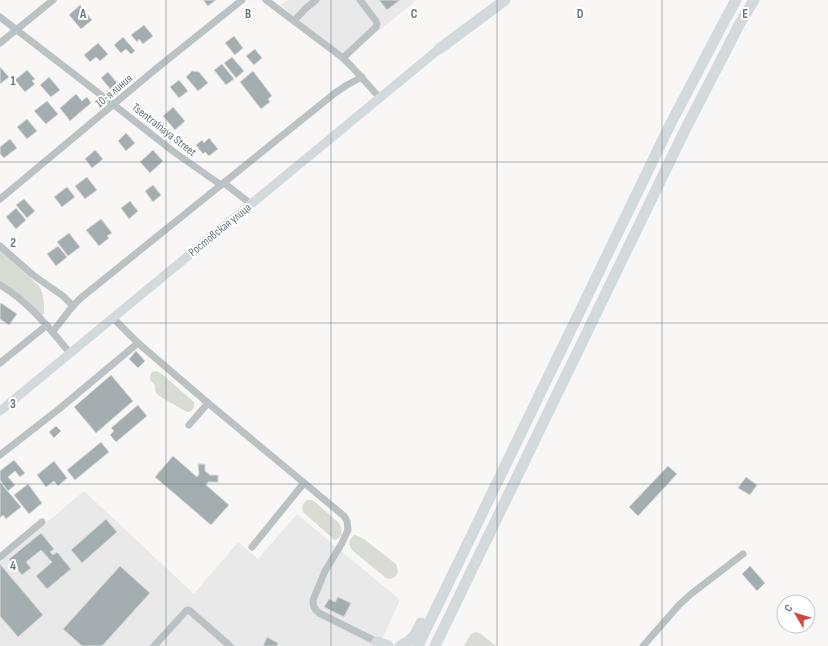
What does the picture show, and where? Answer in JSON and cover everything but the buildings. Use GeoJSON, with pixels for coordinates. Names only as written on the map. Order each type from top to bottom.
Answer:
{"type":"FeatureCollection","features":[{"type":"Feature","properties":{"kind":"highway"},"geometry":{"type":"LineString","coordinates":[[439,49],[498,0]]}},
{"type":"Feature","properties":{"kind":"highway"},"geometry":{"type":"LineString","coordinates":[[439,49],[505,0]]}},
{"type":"Feature","properties":{"kind":"highway"},"geometry":{"type":"LineString","coordinates":[[418,646],[670,125],[736,0]]}},
{"type":"Feature","properties":{"kind":"highway"},"geometry":{"type":"LineString","coordinates":[[435,646],[684,132],[739,25],[754,0]]}},
{"type":"Feature","properties":{"kind":"highway"},"geometry":{"type":"LineString","coordinates":[[441,646],[500,527],[533,443]]}},
{"type":"Feature","properties":{"kind":"highway"},"geometry":{"type":"LineString","coordinates":[[400,646],[408,642],[417,632],[466,530],[508,460]]}},
{"type":"Feature","properties":{"kind":"highway"},"geometry":{"type":"LineString","coordinates":[[380,644],[388,646]]}},
{"type":"Feature","properties":{"kind":"main road","name":"Ростовская улица"},"geometry":{"type":"LineString","coordinates":[[0,410],[439,49]]}},
{"type":"Feature","properties":{"kind":"street"},"geometry":{"type":"LineString","coordinates":[[0,43],[53,0]]}},
{"type":"Feature","properties":{"kind":"street","name":"10-я линия"},"geometry":{"type":"LineString","coordinates":[[0,199],[157,68],[242,0]]}},
{"type":"Feature","properties":{"kind":"street"},"geometry":{"type":"LineString","coordinates":[[266,0],[276,2],[294,21],[343,58],[380,98]]}},
{"type":"Feature","properties":{"kind":"street"},"geometry":{"type":"LineString","coordinates":[[294,21],[316,0]]}},
{"type":"Feature","properties":{"kind":"street"},"geometry":{"type":"LineString","coordinates":[[343,58],[376,27],[377,24],[360,0]]}},
{"type":"Feature","properties":{"kind":"street","name":"Tsentralnaya Street"},"geometry":{"type":"LineString","coordinates":[[0,18],[114,104],[174,152],[251,204]]}},
{"type":"Feature","properties":{"kind":"street"},"geometry":{"type":"LineString","coordinates":[[52,332],[60,324],[77,301],[92,288],[335,93],[346,85],[362,77]]}},
{"type":"Feature","properties":{"kind":"street"},"geometry":{"type":"LineString","coordinates":[[0,246],[33,275],[63,296],[73,306]]}},
{"type":"Feature","properties":{"kind":"street"},"geometry":{"type":"LineString","coordinates":[[0,285],[28,306],[47,325],[70,353]]}},
{"type":"Feature","properties":{"kind":"street"},"geometry":{"type":"LineString","coordinates":[[113,318],[138,343],[344,516],[347,521],[348,530],[325,571],[313,605],[315,610],[319,613],[380,644]]}},
{"type":"Feature","properties":{"kind":"street"},"geometry":{"type":"LineString","coordinates":[[0,363],[47,325]]}},
{"type":"Feature","properties":{"kind":"street"},"geometry":{"type":"LineString","coordinates":[[0,455],[59,409],[138,343]]}},
{"type":"Feature","properties":{"kind":"street"},"geometry":{"type":"LineString","coordinates":[[189,425],[208,403]]}},
{"type":"Feature","properties":{"kind":"street"},"geometry":{"type":"LineString","coordinates":[[252,547],[304,483]]}},
{"type":"Feature","properties":{"kind":"street"},"geometry":{"type":"LineString","coordinates":[[0,557],[42,522]]}},
{"type":"Feature","properties":{"kind":"street"},"geometry":{"type":"LineString","coordinates":[[643,646],[679,605],[700,586],[743,554]]}},
{"type":"Feature","properties":{"kind":"street"},"geometry":{"type":"LineString","coordinates":[[154,646],[188,610],[230,646]]}},
{"type":"Feature","properties":{"kind":"shaded area"},"geometry":{"type":"Polygon","coordinates":[[[288,0],[417,0],[346,57],[280,5],[288,0]]]}},
{"type":"Feature","properties":{"kind":"shaded area"},"geometry":{"type":"Polygon","coordinates":[[[0,250],[39,286],[43,296],[44,314],[41,315],[0,283],[0,250]]]}},
{"type":"Feature","properties":{"kind":"shaded area"},"geometry":{"type":"Polygon","coordinates":[[[157,371],[194,402],[194,408],[190,412],[185,411],[157,394],[155,385],[150,380],[150,376],[152,372],[157,371]]]}},
{"type":"Feature","properties":{"kind":"shaded area"},"geometry":{"type":"Polygon","coordinates":[[[84,491],[194,594],[238,542],[258,559],[297,514],[400,600],[379,646],[0,646],[0,562],[84,491]]]}},
{"type":"Feature","properties":{"kind":"shaded area"},"geometry":{"type":"Polygon","coordinates":[[[307,500],[315,502],[339,523],[342,530],[341,535],[337,539],[334,540],[303,512],[302,508],[304,502],[307,500]]]}},
{"type":"Feature","properties":{"kind":"shaded area"},"geometry":{"type":"Polygon","coordinates":[[[354,535],[365,540],[396,564],[398,571],[396,575],[390,579],[386,578],[353,551],[349,543],[354,535]]]}},
{"type":"Feature","properties":{"kind":"shaded area"},"geometry":{"type":"Polygon","coordinates":[[[476,632],[481,634],[496,646],[464,646],[471,634],[476,632]]]}}]}
